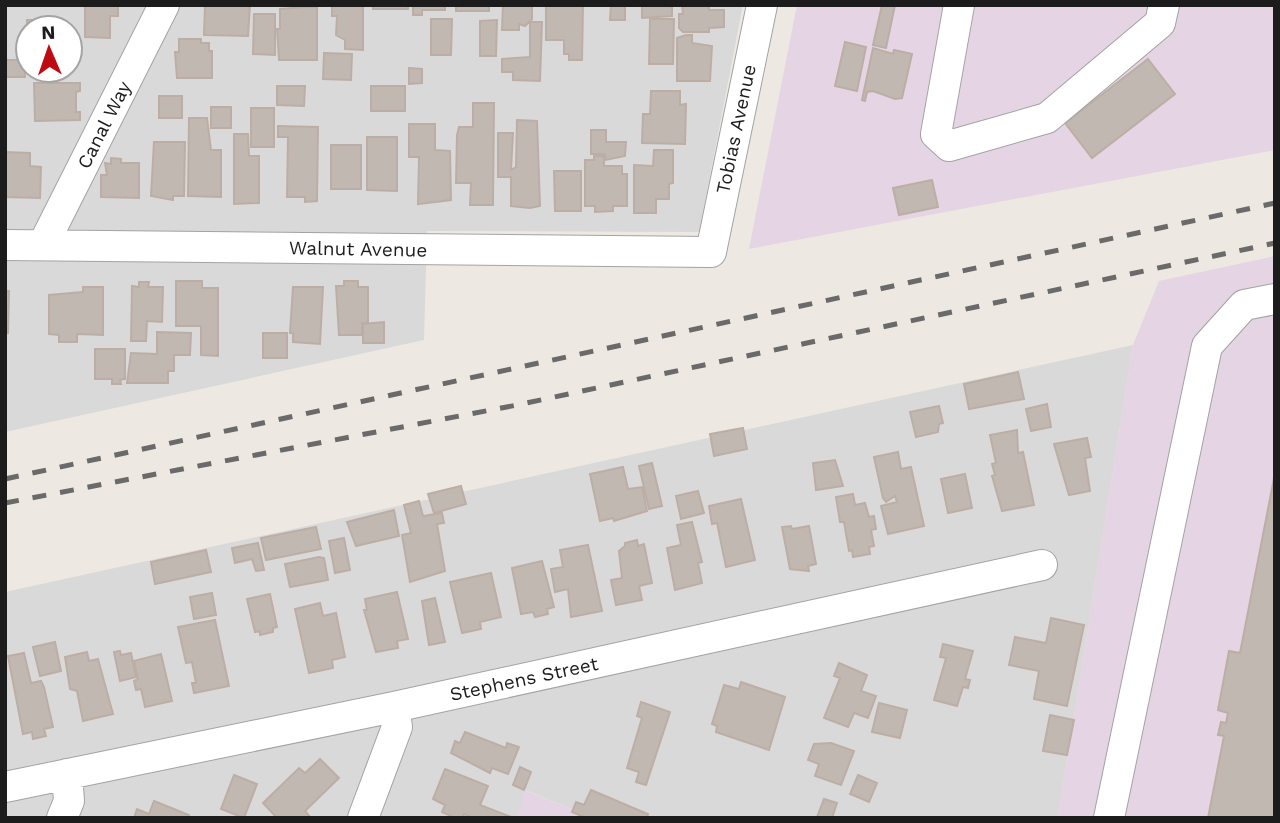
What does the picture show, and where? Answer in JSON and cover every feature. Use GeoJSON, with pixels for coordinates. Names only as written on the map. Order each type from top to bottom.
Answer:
{"type":"FeatureCollection","features":[{"type":"Feature","properties":{"kind":"street","name":"Canal Way"},"geometry":{"type":"LineString","coordinates":[[43,245],[164,5]]}},
{"type":"Feature","properties":{"kind":"street","name":"Tobias Avenue"},"geometry":{"type":"LineString","coordinates":[[711,252],[762,5]]}},
{"type":"Feature","properties":{"kind":"street"},"geometry":{"type":"LineString","coordinates":[[959,5],[936,134],[949,146],[1047,118],[1160,23],[1164,5]]}},
{"type":"Feature","properties":{"kind":"street","name":"Walnut Avenue"},"geometry":{"type":"LineString","coordinates":[[5,245],[711,252]]}},
{"type":"Feature","properties":{"kind":"street"},"geometry":{"type":"LineString","coordinates":[[1110,818],[1207,346],[1244,305],[1275,299]]}},
{"type":"Feature","properties":{"kind":"street","name":"Stephens Street"},"geometry":{"type":"LineString","coordinates":[[5,787],[394,707],[1042,565]]}},
{"type":"Feature","properties":{"kind":"street"},"geometry":{"type":"LineString","coordinates":[[363,818],[397,727],[394,707]]}},
{"type":"Feature","properties":{"kind":"street"},"geometry":{"type":"LineString","coordinates":[[62,818],[69,801],[67,774]]}},
{"type":"Feature","properties":{"kind":"shaded area"},"geometry":{"type":"Polygon","coordinates":[[[5,5],[743,5],[699,232],[427,231],[424,340],[5,432],[5,5]]]}},
{"type":"Feature","properties":{"kind":"shaded area"},"geometry":{"type":"Polygon","coordinates":[[[797,5],[1275,5],[1275,150],[749,249],[797,5]]]}},
{"type":"Feature","properties":{"kind":"shaded area"},"geometry":{"type":"Polygon","coordinates":[[[1275,256],[1275,818],[1058,818],[1133,345],[1159,281],[1275,256]]]}},
{"type":"Feature","properties":{"kind":"shaded area"},"geometry":{"type":"Polygon","coordinates":[[[1133,345],[1058,818],[594,818],[525,790],[518,818],[5,818],[5,592],[1133,345]]]}},
{"type":"Feature","properties":{"kind":"shaded area"},"geometry":{"type":"Polygon","coordinates":[[[524,790],[594,818],[518,818],[524,790]]]}},
{"type":"Feature","properties":{"kind":"building"},"geometry":{"type":"Polygon","coordinates":[[[85,5],[118,5],[118,16],[110,16],[110,38],[85,37],[85,5]]]}},
{"type":"Feature","properties":{"kind":"building"},"geometry":{"type":"Polygon","coordinates":[[[205,5],[250,5],[248,36],[204,35],[205,5]]]}},
{"type":"Feature","properties":{"kind":"building"},"geometry":{"type":"Polygon","coordinates":[[[332,5],[363,5],[363,50],[345,49],[345,40],[336,35],[337,16],[332,16],[332,5]]]}},
{"type":"Feature","properties":{"kind":"building"},"geometry":{"type":"Polygon","coordinates":[[[373,5],[408,5],[408,9],[373,9],[373,5]]]}},
{"type":"Feature","properties":{"kind":"building"},"geometry":{"type":"Polygon","coordinates":[[[413,5],[445,5],[445,10],[422,10],[422,15],[413,15],[413,5]]]}},
{"type":"Feature","properties":{"kind":"building"},"geometry":{"type":"Polygon","coordinates":[[[456,5],[489,5],[489,11],[456,11],[456,5]]]}},
{"type":"Feature","properties":{"kind":"building"},"geometry":{"type":"Polygon","coordinates":[[[503,5],[532,5],[532,19],[525,26],[519,24],[519,30],[502,30],[503,5]]]}},
{"type":"Feature","properties":{"kind":"building"},"geometry":{"type":"Polygon","coordinates":[[[546,5],[583,6],[582,60],[569,60],[569,54],[564,54],[564,40],[546,40],[546,5]]]}},
{"type":"Feature","properties":{"kind":"building"},"geometry":{"type":"Polygon","coordinates":[[[611,5],[625,5],[625,20],[610,20],[611,5]]]}},
{"type":"Feature","properties":{"kind":"building"},"geometry":{"type":"Polygon","coordinates":[[[642,5],[672,5],[672,16],[642,18],[642,5]]]}},
{"type":"Feature","properties":{"kind":"building"},"geometry":{"type":"Polygon","coordinates":[[[682,5],[709,5],[709,10],[724,10],[724,27],[709,28],[709,32],[683,32],[679,28],[679,14],[683,14],[682,5]]]}},
{"type":"Feature","properties":{"kind":"building"},"geometry":{"type":"Polygon","coordinates":[[[882,5],[895,5],[886,48],[873,45],[882,5]]]}},
{"type":"Feature","properties":{"kind":"building"},"geometry":{"type":"Polygon","coordinates":[[[317,7],[317,60],[279,60],[277,29],[280,29],[280,9],[317,7]]]}},
{"type":"Feature","properties":{"kind":"building"},"geometry":{"type":"Polygon","coordinates":[[[254,14],[275,14],[275,55],[253,54],[254,14]]]}},
{"type":"Feature","properties":{"kind":"building"},"geometry":{"type":"Polygon","coordinates":[[[431,19],[452,19],[451,55],[431,55],[431,19]]]}},
{"type":"Feature","properties":{"kind":"building"},"geometry":{"type":"Polygon","coordinates":[[[650,19],[674,19],[673,64],[649,64],[650,19]]]}},
{"type":"Feature","properties":{"kind":"building"},"geometry":{"type":"Polygon","coordinates":[[[497,20],[496,56],[480,56],[480,21],[497,20]]]}},
{"type":"Feature","properties":{"kind":"building"},"geometry":{"type":"Polygon","coordinates":[[[530,22],[542,22],[540,81],[513,80],[513,72],[502,72],[502,59],[530,57],[530,22]]]}},
{"type":"Feature","properties":{"kind":"building"},"geometry":{"type":"Polygon","coordinates":[[[692,35],[692,43],[712,46],[710,81],[677,81],[677,38],[692,35]]]}},
{"type":"Feature","properties":{"kind":"building"},"geometry":{"type":"Polygon","coordinates":[[[179,39],[201,39],[201,43],[209,43],[209,51],[212,51],[212,78],[177,78],[175,52],[179,52],[179,39]]]}},
{"type":"Feature","properties":{"kind":"building"},"geometry":{"type":"Polygon","coordinates":[[[845,42],[866,47],[857,91],[835,86],[845,42]]]}},
{"type":"Feature","properties":{"kind":"building"},"geometry":{"type":"Polygon","coordinates":[[[873,48],[893,54],[894,50],[912,54],[902,98],[895,99],[873,91],[867,92],[865,101],[862,100],[873,48]]]}},
{"type":"Feature","properties":{"kind":"building"},"geometry":{"type":"Polygon","coordinates":[[[324,53],[352,54],[351,80],[323,79],[324,53]]]}},
{"type":"Feature","properties":{"kind":"building"},"geometry":{"type":"Polygon","coordinates":[[[1148,59],[1175,94],[1092,158],[1065,123],[1148,59]]]}},
{"type":"Feature","properties":{"kind":"building"},"geometry":{"type":"Polygon","coordinates":[[[5,60],[14,60],[14,77],[5,77],[5,60]]]}},
{"type":"Feature","properties":{"kind":"building"},"geometry":{"type":"Polygon","coordinates":[[[409,68],[422,69],[422,83],[409,84],[409,68]]]}},
{"type":"Feature","properties":{"kind":"building"},"geometry":{"type":"Polygon","coordinates":[[[34,84],[80,84],[80,91],[76,92],[76,112],[80,112],[80,120],[35,121],[34,84]]]}},
{"type":"Feature","properties":{"kind":"building"},"geometry":{"type":"Polygon","coordinates":[[[277,86],[305,86],[304,106],[277,105],[277,86]]]}},
{"type":"Feature","properties":{"kind":"building"},"geometry":{"type":"Polygon","coordinates":[[[371,86],[405,86],[405,111],[371,111],[371,86]]]}},
{"type":"Feature","properties":{"kind":"building"},"geometry":{"type":"Polygon","coordinates":[[[651,91],[680,91],[680,105],[686,104],[685,144],[642,143],[643,114],[650,114],[651,91]]]}},
{"type":"Feature","properties":{"kind":"building"},"geometry":{"type":"Polygon","coordinates":[[[159,96],[182,96],[182,118],[159,118],[159,96]]]}},
{"type":"Feature","properties":{"kind":"building"},"geometry":{"type":"Polygon","coordinates":[[[473,103],[494,103],[493,205],[470,205],[471,183],[456,183],[457,135],[459,127],[473,127],[473,103]]]}},
{"type":"Feature","properties":{"kind":"building"},"geometry":{"type":"Polygon","coordinates":[[[211,107],[231,107],[231,128],[211,128],[211,107]]]}},
{"type":"Feature","properties":{"kind":"building"},"geometry":{"type":"Polygon","coordinates":[[[251,108],[274,108],[274,147],[251,147],[251,108]]]}},
{"type":"Feature","properties":{"kind":"building"},"geometry":{"type":"Polygon","coordinates":[[[189,118],[207,118],[211,150],[221,150],[221,197],[188,196],[189,118]]]}},
{"type":"Feature","properties":{"kind":"building"},"geometry":{"type":"Polygon","coordinates":[[[517,120],[537,121],[540,206],[511,206],[511,177],[498,177],[498,133],[513,133],[511,170],[516,167],[517,120]]]}},
{"type":"Feature","properties":{"kind":"building"},"geometry":{"type":"Polygon","coordinates":[[[409,124],[435,124],[435,150],[450,151],[451,200],[418,204],[419,157],[409,157],[409,124]]]}},
{"type":"Feature","properties":{"kind":"building"},"geometry":{"type":"Polygon","coordinates":[[[278,126],[318,127],[317,201],[305,202],[305,197],[287,197],[288,137],[278,137],[278,126]]]}},
{"type":"Feature","properties":{"kind":"building"},"geometry":{"type":"Polygon","coordinates":[[[591,130],[606,130],[606,142],[626,142],[625,156],[605,160],[605,154],[591,154],[591,130]]]}},
{"type":"Feature","properties":{"kind":"building"},"geometry":{"type":"Polygon","coordinates":[[[234,134],[248,134],[249,156],[259,156],[259,203],[234,204],[234,134]]]}},
{"type":"Feature","properties":{"kind":"building"},"geometry":{"type":"Polygon","coordinates":[[[367,137],[397,137],[397,191],[367,190],[367,137]]]}},
{"type":"Feature","properties":{"kind":"building"},"geometry":{"type":"Polygon","coordinates":[[[154,142],[185,142],[184,196],[173,196],[173,200],[151,196],[154,142]]]}},
{"type":"Feature","properties":{"kind":"building"},"geometry":{"type":"Polygon","coordinates":[[[331,145],[361,145],[361,189],[331,189],[331,145]]]}},
{"type":"Feature","properties":{"kind":"building"},"geometry":{"type":"Polygon","coordinates":[[[654,150],[673,150],[673,183],[669,184],[669,199],[656,199],[656,213],[634,213],[634,165],[653,166],[654,150]]]}},
{"type":"Feature","properties":{"kind":"building"},"geometry":{"type":"Polygon","coordinates":[[[5,152],[30,153],[30,166],[41,167],[40,198],[5,197],[5,152]]]}},
{"type":"Feature","properties":{"kind":"building"},"geometry":{"type":"Polygon","coordinates":[[[594,156],[604,156],[604,166],[622,166],[622,174],[627,174],[627,206],[613,206],[613,211],[595,212],[595,206],[585,206],[585,160],[594,160],[594,156]]]}},
{"type":"Feature","properties":{"kind":"building"},"geometry":{"type":"Polygon","coordinates":[[[111,158],[121,159],[121,163],[139,163],[139,198],[101,197],[101,175],[107,175],[105,163],[111,164],[111,158]]]}},
{"type":"Feature","properties":{"kind":"building"},"geometry":{"type":"Polygon","coordinates":[[[554,171],[581,171],[581,211],[555,211],[554,171]]]}},
{"type":"Feature","properties":{"kind":"building"},"geometry":{"type":"Polygon","coordinates":[[[932,180],[938,207],[899,215],[893,188],[932,180]]]}},
{"type":"Feature","properties":{"kind":"building"},"geometry":{"type":"Polygon","coordinates":[[[176,281],[202,281],[202,288],[218,288],[218,356],[201,355],[201,326],[176,326],[176,281]]]}},
{"type":"Feature","properties":{"kind":"building"},"geometry":{"type":"Polygon","coordinates":[[[344,281],[358,281],[358,287],[368,287],[368,323],[362,323],[362,335],[339,335],[336,286],[344,286],[344,281]]]}},
{"type":"Feature","properties":{"kind":"building"},"geometry":{"type":"Polygon","coordinates":[[[139,282],[149,282],[148,287],[163,287],[162,322],[147,321],[146,341],[131,341],[132,286],[139,287],[139,282]]]}},
{"type":"Feature","properties":{"kind":"building"},"geometry":{"type":"Polygon","coordinates":[[[83,287],[103,287],[103,335],[77,334],[77,342],[59,342],[59,335],[49,334],[49,295],[83,292],[83,287]]]}},
{"type":"Feature","properties":{"kind":"building"},"geometry":{"type":"Polygon","coordinates":[[[293,287],[323,287],[320,344],[293,342],[293,333],[290,333],[293,287]]]}},
{"type":"Feature","properties":{"kind":"building"},"geometry":{"type":"Polygon","coordinates":[[[5,291],[9,291],[8,333],[5,333],[5,291]]]}},
{"type":"Feature","properties":{"kind":"building"},"geometry":{"type":"Polygon","coordinates":[[[384,322],[384,343],[363,343],[363,324],[384,322]]]}},
{"type":"Feature","properties":{"kind":"building"},"geometry":{"type":"Polygon","coordinates":[[[157,332],[191,333],[190,355],[174,355],[174,371],[168,371],[168,383],[127,383],[131,353],[157,354],[157,332]]]}},
{"type":"Feature","properties":{"kind":"building"},"geometry":{"type":"Polygon","coordinates":[[[263,333],[287,333],[287,358],[263,358],[263,333]]]}},
{"type":"Feature","properties":{"kind":"building"},"geometry":{"type":"Polygon","coordinates":[[[95,349],[125,349],[125,379],[120,380],[121,384],[112,384],[112,379],[95,379],[95,349]]]}},
{"type":"Feature","properties":{"kind":"building"},"geometry":{"type":"Polygon","coordinates":[[[1018,372],[1024,399],[969,409],[964,384],[1018,372]]]}},
{"type":"Feature","properties":{"kind":"building"},"geometry":{"type":"Polygon","coordinates":[[[1047,404],[1051,427],[1031,431],[1026,409],[1047,404]]]}},
{"type":"Feature","properties":{"kind":"building"},"geometry":{"type":"Polygon","coordinates":[[[939,406],[943,423],[939,424],[938,432],[916,437],[910,412],[939,406]]]}},
{"type":"Feature","properties":{"kind":"building"},"geometry":{"type":"Polygon","coordinates":[[[743,428],[747,449],[714,456],[710,434],[743,428]]]}},
{"type":"Feature","properties":{"kind":"building"},"geometry":{"type":"Polygon","coordinates":[[[1017,430],[1018,453],[1023,452],[1034,505],[1002,511],[992,476],[995,475],[992,464],[996,463],[990,435],[1017,430]]]}},
{"type":"Feature","properties":{"kind":"building"},"geometry":{"type":"Polygon","coordinates":[[[1087,438],[1091,457],[1085,458],[1090,491],[1069,495],[1054,444],[1087,438]]]}},
{"type":"Feature","properties":{"kind":"building"},"geometry":{"type":"Polygon","coordinates":[[[898,452],[901,469],[911,467],[924,526],[888,534],[881,506],[897,502],[895,496],[886,502],[883,498],[874,457],[898,452]]]}},
{"type":"Feature","properties":{"kind":"building"},"geometry":{"type":"Polygon","coordinates":[[[835,460],[843,486],[816,490],[813,463],[835,460]]]}},
{"type":"Feature","properties":{"kind":"building"},"geometry":{"type":"Polygon","coordinates":[[[652,463],[662,506],[649,509],[639,466],[652,463]]]}},
{"type":"Feature","properties":{"kind":"building"},"geometry":{"type":"Polygon","coordinates":[[[623,467],[628,489],[642,487],[647,511],[614,521],[613,518],[600,521],[590,474],[623,467]]]}},
{"type":"Feature","properties":{"kind":"building"},"geometry":{"type":"Polygon","coordinates":[[[1275,473],[1275,818],[1208,818],[1224,736],[1218,735],[1221,722],[1226,723],[1228,713],[1218,710],[1229,651],[1240,653],[1275,473]]]}},
{"type":"Feature","properties":{"kind":"building"},"geometry":{"type":"Polygon","coordinates":[[[965,474],[972,508],[948,513],[941,479],[965,474]]]}},
{"type":"Feature","properties":{"kind":"building"},"geometry":{"type":"Polygon","coordinates":[[[461,486],[466,504],[434,513],[428,494],[461,486]]]}},
{"type":"Feature","properties":{"kind":"building"},"geometry":{"type":"Polygon","coordinates":[[[698,491],[704,513],[681,519],[676,496],[698,491]]]}},
{"type":"Feature","properties":{"kind":"building"},"geometry":{"type":"Polygon","coordinates":[[[853,494],[855,505],[865,503],[869,517],[874,516],[876,529],[871,530],[874,546],[869,547],[870,554],[853,557],[852,550],[849,551],[844,522],[840,522],[836,497],[853,494]]]}},
{"type":"Feature","properties":{"kind":"building"},"geometry":{"type":"Polygon","coordinates":[[[741,499],[755,560],[726,567],[717,523],[712,524],[709,506],[741,499]]]}},
{"type":"Feature","properties":{"kind":"building"},"geometry":{"type":"Polygon","coordinates":[[[419,501],[423,516],[442,513],[444,523],[437,524],[445,571],[410,582],[402,535],[411,533],[404,505],[419,501]]]}},
{"type":"Feature","properties":{"kind":"building"},"geometry":{"type":"Polygon","coordinates":[[[394,510],[399,536],[356,546],[347,522],[394,510]]]}},
{"type":"Feature","properties":{"kind":"building"},"geometry":{"type":"Polygon","coordinates":[[[692,522],[702,562],[698,563],[702,583],[675,590],[667,548],[681,545],[677,525],[692,522]]]}},
{"type":"Feature","properties":{"kind":"building"},"geometry":{"type":"Polygon","coordinates":[[[791,526],[792,529],[809,526],[816,564],[808,566],[809,571],[790,569],[782,527],[791,526]]]}},
{"type":"Feature","properties":{"kind":"building"},"geometry":{"type":"Polygon","coordinates":[[[316,527],[321,549],[266,560],[261,538],[316,527]]]}},
{"type":"Feature","properties":{"kind":"building"},"geometry":{"type":"Polygon","coordinates":[[[344,538],[350,570],[335,573],[329,541],[344,538]]]}},
{"type":"Feature","properties":{"kind":"building"},"geometry":{"type":"Polygon","coordinates":[[[637,540],[638,546],[644,544],[652,583],[639,586],[642,600],[616,605],[611,580],[622,578],[619,551],[625,543],[637,540]]]}},
{"type":"Feature","properties":{"kind":"building"},"geometry":{"type":"Polygon","coordinates":[[[258,543],[264,570],[256,571],[252,559],[235,563],[232,548],[258,543]]]}},
{"type":"Feature","properties":{"kind":"building"},"geometry":{"type":"Polygon","coordinates":[[[588,545],[602,611],[571,617],[568,589],[555,592],[551,569],[563,567],[560,550],[588,545]]]}},
{"type":"Feature","properties":{"kind":"building"},"geometry":{"type":"Polygon","coordinates":[[[206,550],[211,572],[155,584],[151,562],[206,550]]]}},
{"type":"Feature","properties":{"kind":"building"},"geometry":{"type":"Polygon","coordinates":[[[324,558],[328,580],[290,587],[285,564],[324,558]]]}},
{"type":"Feature","properties":{"kind":"building"},"geometry":{"type":"Polygon","coordinates":[[[542,561],[554,607],[547,609],[548,614],[535,617],[533,612],[521,614],[512,568],[542,561]]]}},
{"type":"Feature","properties":{"kind":"building"},"geometry":{"type":"Polygon","coordinates":[[[491,573],[501,617],[480,622],[481,629],[462,633],[450,582],[491,573]]]}},
{"type":"Feature","properties":{"kind":"building"},"geometry":{"type":"Polygon","coordinates":[[[397,592],[408,639],[397,641],[398,648],[376,652],[364,610],[367,610],[365,599],[397,592]]]}},
{"type":"Feature","properties":{"kind":"building"},"geometry":{"type":"Polygon","coordinates":[[[212,593],[216,615],[194,619],[190,597],[212,593]]]}},
{"type":"Feature","properties":{"kind":"building"},"geometry":{"type":"Polygon","coordinates":[[[270,594],[277,627],[273,628],[273,632],[260,635],[260,631],[255,632],[247,599],[270,594]]]}},
{"type":"Feature","properties":{"kind":"building"},"geometry":{"type":"Polygon","coordinates":[[[435,598],[445,642],[429,645],[422,601],[435,598]]]}},
{"type":"Feature","properties":{"kind":"building"},"geometry":{"type":"Polygon","coordinates":[[[320,603],[323,616],[336,613],[345,657],[332,660],[333,668],[309,673],[295,609],[320,603]]]}},
{"type":"Feature","properties":{"kind":"building"},"geometry":{"type":"Polygon","coordinates":[[[1051,618],[1084,625],[1067,706],[1034,699],[1039,671],[1009,665],[1015,637],[1046,643],[1051,618]]]}},
{"type":"Feature","properties":{"kind":"building"},"geometry":{"type":"Polygon","coordinates":[[[215,620],[229,686],[194,693],[192,683],[196,683],[192,662],[186,663],[178,627],[215,620]]]}},
{"type":"Feature","properties":{"kind":"building"},"geometry":{"type":"Polygon","coordinates":[[[55,642],[61,671],[40,676],[33,647],[55,642]]]}},
{"type":"Feature","properties":{"kind":"building"},"geometry":{"type":"Polygon","coordinates":[[[943,644],[973,651],[965,679],[970,680],[968,688],[963,687],[957,706],[934,700],[946,658],[940,657],[943,644]]]}},
{"type":"Feature","properties":{"kind":"building"},"geometry":{"type":"Polygon","coordinates":[[[120,651],[121,655],[131,653],[136,677],[120,681],[114,652],[120,651]]]}},
{"type":"Feature","properties":{"kind":"building"},"geometry":{"type":"Polygon","coordinates":[[[87,652],[89,661],[98,659],[113,714],[83,721],[77,691],[70,689],[65,657],[87,652]]]}},
{"type":"Feature","properties":{"kind":"building"},"geometry":{"type":"Polygon","coordinates":[[[24,653],[31,683],[41,681],[44,687],[53,727],[44,729],[46,736],[33,739],[32,732],[23,734],[8,656],[24,653]]]}},
{"type":"Feature","properties":{"kind":"building"},"geometry":{"type":"Polygon","coordinates":[[[161,654],[172,701],[145,707],[141,689],[136,690],[134,681],[138,679],[134,661],[161,654]]]}},
{"type":"Feature","properties":{"kind":"building"},"geometry":{"type":"Polygon","coordinates":[[[839,663],[867,675],[861,691],[876,696],[868,718],[854,713],[848,727],[824,718],[840,678],[834,676],[839,663]]]}},
{"type":"Feature","properties":{"kind":"building"},"geometry":{"type":"Polygon","coordinates":[[[741,682],[785,697],[769,750],[716,732],[717,726],[712,724],[724,685],[739,689],[741,682]]]}},
{"type":"Feature","properties":{"kind":"building"},"geometry":{"type":"Polygon","coordinates":[[[641,702],[670,712],[646,785],[636,782],[639,772],[627,768],[642,718],[637,716],[641,702]]]}},
{"type":"Feature","properties":{"kind":"building"},"geometry":{"type":"Polygon","coordinates":[[[879,703],[907,710],[900,738],[872,732],[879,703]]]}},
{"type":"Feature","properties":{"kind":"building"},"geometry":{"type":"Polygon","coordinates":[[[1050,715],[1074,720],[1067,755],[1043,751],[1050,715]]]}},
{"type":"Feature","properties":{"kind":"building"},"geometry":{"type":"Polygon","coordinates":[[[465,732],[506,748],[507,743],[519,747],[508,774],[492,768],[490,773],[451,753],[455,741],[460,743],[465,732]]]}},
{"type":"Feature","properties":{"kind":"building"},"geometry":{"type":"Polygon","coordinates":[[[831,743],[854,751],[841,785],[815,776],[819,764],[808,760],[814,744],[831,743]]]}},
{"type":"Feature","properties":{"kind":"building"},"geometry":{"type":"Polygon","coordinates":[[[320,759],[339,778],[305,811],[311,818],[277,818],[263,803],[299,768],[305,773],[320,759]]]}},
{"type":"Feature","properties":{"kind":"building"},"geometry":{"type":"Polygon","coordinates":[[[520,767],[531,772],[524,790],[513,785],[520,767]]]}},
{"type":"Feature","properties":{"kind":"building"},"geometry":{"type":"Polygon","coordinates":[[[445,769],[488,786],[480,805],[514,818],[473,818],[464,814],[462,818],[455,818],[442,812],[445,805],[433,799],[445,769]]]}},
{"type":"Feature","properties":{"kind":"building"},"geometry":{"type":"Polygon","coordinates":[[[234,775],[257,784],[244,818],[221,809],[234,775]]]}},
{"type":"Feature","properties":{"kind":"building"},"geometry":{"type":"Polygon","coordinates":[[[858,775],[877,783],[869,802],[850,794],[858,775]]]}},
{"type":"Feature","properties":{"kind":"building"},"geometry":{"type":"Polygon","coordinates":[[[591,790],[648,814],[647,818],[586,818],[572,812],[576,802],[584,805],[591,790]]]}},
{"type":"Feature","properties":{"kind":"building"},"geometry":{"type":"Polygon","coordinates":[[[824,799],[837,803],[832,818],[817,817],[824,799]]]}},
{"type":"Feature","properties":{"kind":"building"},"geometry":{"type":"Polygon","coordinates":[[[154,801],[189,815],[188,818],[134,818],[137,809],[149,814],[154,801]]]}},
{"type":"Feature","properties":{"kind":"railway"},"geometry":{"type":"LineString","coordinates":[[5,479],[1275,203]]}},
{"type":"Feature","properties":{"kind":"railway"},"geometry":{"type":"LineString","coordinates":[[5,503],[517,405],[1275,243]]}}]}
